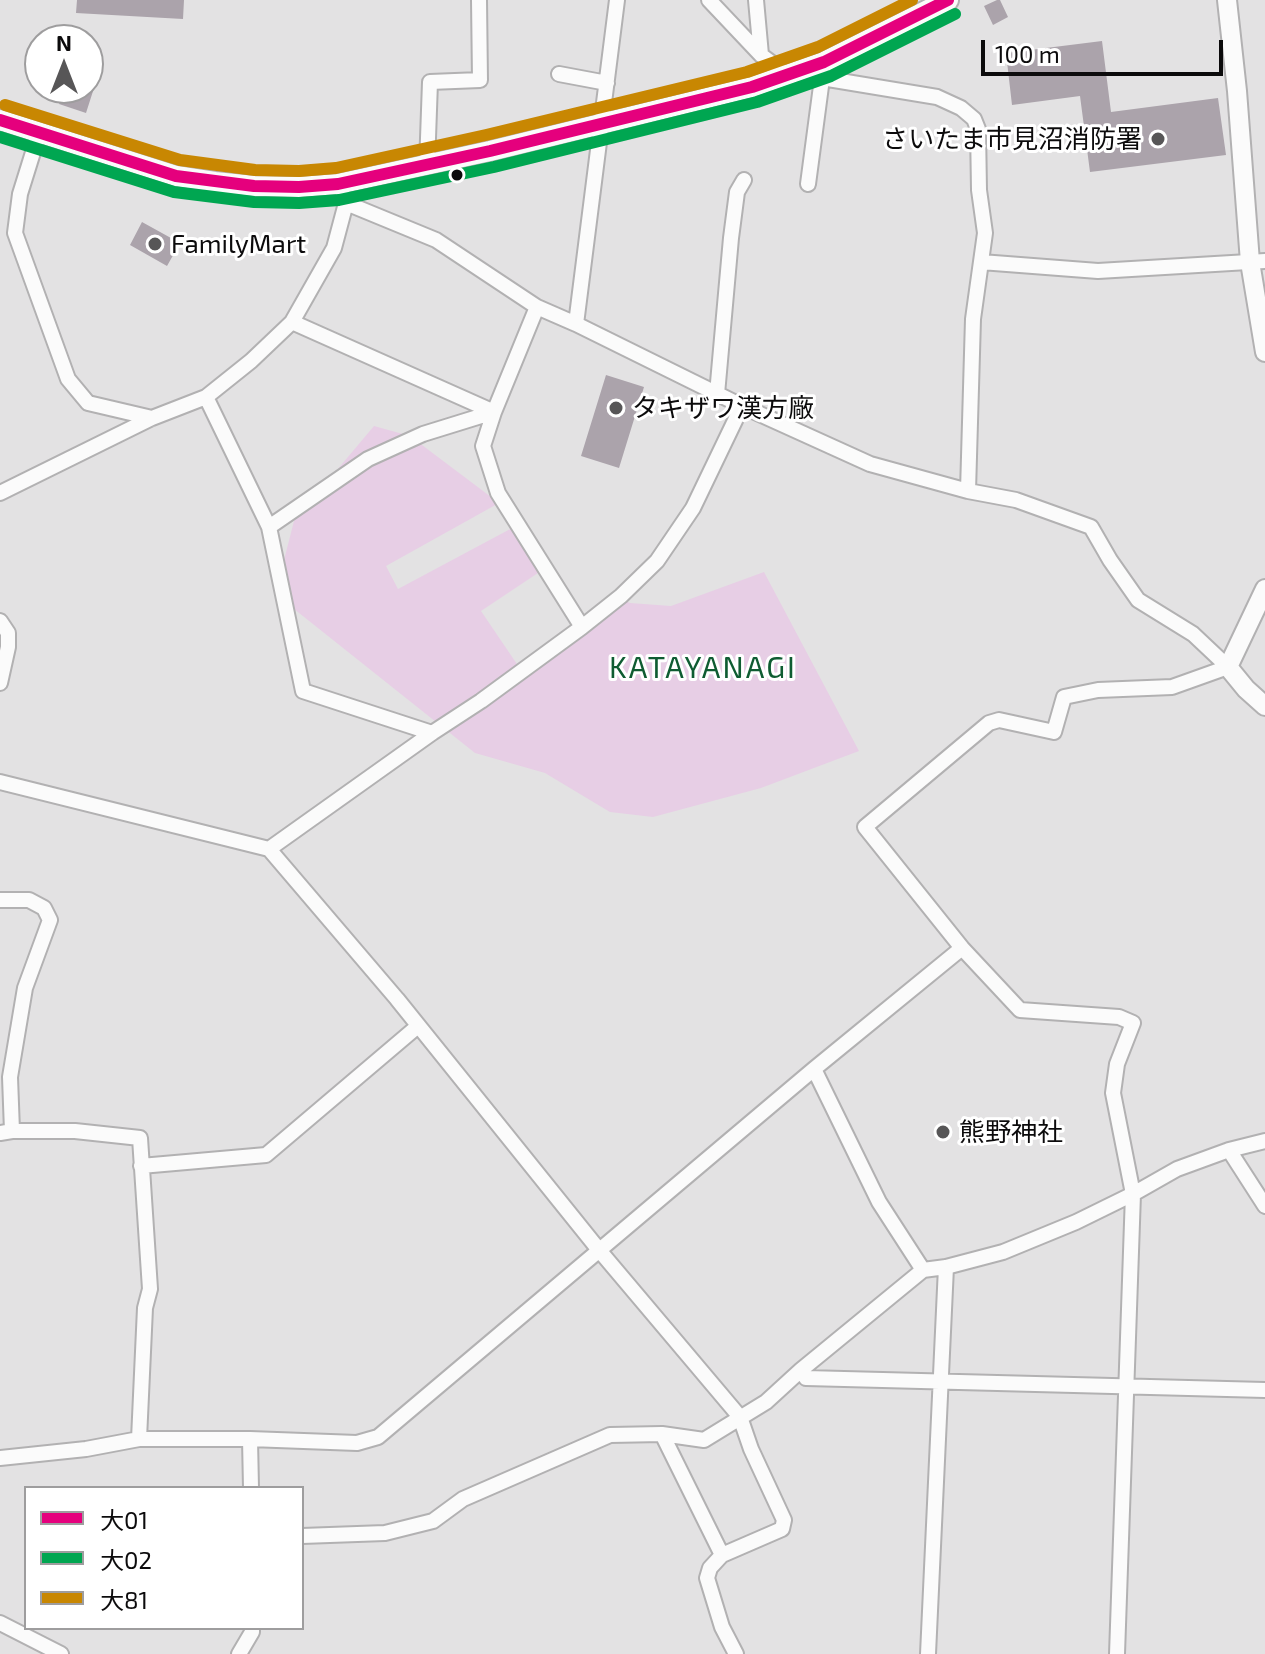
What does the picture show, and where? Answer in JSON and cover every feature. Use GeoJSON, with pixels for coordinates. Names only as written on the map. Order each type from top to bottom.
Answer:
{"type":"FeatureCollection","features":[{"type":"Feature","properties":{"kind":"main road"},"geometry":{"type":"LineString","coordinates":[[0,120],[176,176],[342,193],[427,166],[720,95],[788,75],[823,70],[948,0]]}},
{"type":"Feature","properties":{"kind":"street"},"geometry":{"type":"LineString","coordinates":[[427,166],[430,82],[480,80],[479,0]]}},
{"type":"Feature","properties":{"kind":"street"},"geometry":{"type":"LineString","coordinates":[[576,324],[617,0]]}},
{"type":"Feature","properties":{"kind":"street"},"geometry":{"type":"LineString","coordinates":[[709,0],[761,55],[788,75]]}},
{"type":"Feature","properties":{"kind":"street"},"geometry":{"type":"LineString","coordinates":[[756,0],[761,55]]}},
{"type":"Feature","properties":{"kind":"street"},"geometry":{"type":"LineString","coordinates":[[1227,0],[1265,352]]}},
{"type":"Feature","properties":{"kind":"street"},"geometry":{"type":"LineString","coordinates":[[808,184],[823,70],[937,97],[961,108],[974,119],[978,129],[979,190],[985,233],[973,319],[968,491]]}},
{"type":"Feature","properties":{"kind":"street"},"geometry":{"type":"LineString","coordinates":[[559,74],[607,83]]}},
{"type":"Feature","properties":{"kind":"street"},"geometry":{"type":"LineString","coordinates":[[39,133],[20,194],[15,233],[68,379],[88,403],[152,418]]}},
{"type":"Feature","properties":{"kind":"street"},"geometry":{"type":"LineString","coordinates":[[717,394],[731,238],[737,192],[744,180]]}},
{"type":"Feature","properties":{"kind":"street"},"geometry":{"type":"LineString","coordinates":[[0,493],[152,418],[206,397],[251,361],[292,322],[334,248],[342,193],[436,240],[537,307],[870,464],[968,491],[1016,500],[1091,527],[1138,600],[1193,634],[1265,706]]}},
{"type":"Feature","properties":{"kind":"street"},"geometry":{"type":"LineString","coordinates":[[981,262],[1098,271],[1257,261]]}},
{"type":"Feature","properties":{"kind":"street"},"geometry":{"type":"LineString","coordinates":[[537,307],[483,446],[498,493],[582,627]]}},
{"type":"Feature","properties":{"kind":"street"},"geometry":{"type":"LineString","coordinates":[[292,322],[494,412]]}},
{"type":"Feature","properties":{"kind":"street"},"geometry":{"type":"LineString","coordinates":[[206,397],[269,527],[303,691],[432,733]]}},
{"type":"Feature","properties":{"kind":"street"},"geometry":{"type":"LineString","coordinates":[[269,849],[481,701],[621,596],[657,561],[693,508],[742,406]]}},
{"type":"Feature","properties":{"kind":"street"},"geometry":{"type":"LineString","coordinates":[[269,527],[368,459],[423,434],[494,412]]}},
{"type":"Feature","properties":{"kind":"street"},"geometry":{"type":"LineString","coordinates":[[1117,1654],[1133,1194],[1113,1093],[1117,1064],[1133,1023],[1119,1017],[1020,1010],[962,948],[865,827],[989,723],[999,720],[1054,732],[1064,697],[1098,690],[1172,687],[1228,667],[1265,589]]}},
{"type":"Feature","properties":{"kind":"street"},"geometry":{"type":"LineString","coordinates":[[0,621],[8,633],[8,647],[0,683]]}},
{"type":"Feature","properties":{"kind":"street"},"geometry":{"type":"LineString","coordinates":[[0,782],[269,849],[740,1417],[751,1449],[784,1520],[782,1529],[722,1555],[710,1568],[707,1578],[722,1627],[736,1654]]}},
{"type":"Feature","properties":{"kind":"street"},"geometry":{"type":"LineString","coordinates":[[0,900],[29,900],[44,908],[50,920],[25,988],[10,1077],[6,1132],[75,1131],[140,1138],[150,1289],[145,1308],[139,1439]]}},
{"type":"Feature","properties":{"kind":"street"},"geometry":{"type":"LineString","coordinates":[[0,1458],[86,1449],[139,1439],[357,1443],[378,1437],[962,948]]}},
{"type":"Feature","properties":{"kind":"street"},"geometry":{"type":"LineString","coordinates":[[141,1166],[266,1155],[418,1026]]}},
{"type":"Feature","properties":{"kind":"street"},"geometry":{"type":"LineString","coordinates":[[814,1069],[879,1202],[923,1270]]}},
{"type":"Feature","properties":{"kind":"street"},"geometry":{"type":"LineString","coordinates":[[304,1536],[385,1533],[433,1521],[463,1499],[610,1435],[662,1434],[704,1440],[766,1402],[923,1270],[1003,1252],[1076,1222],[1177,1169],[1265,1141]]}},
{"type":"Feature","properties":{"kind":"street"},"geometry":{"type":"LineString","coordinates":[[1229,1150],[1265,1206]]}},
{"type":"Feature","properties":{"kind":"street"},"geometry":{"type":"LineString","coordinates":[[928,1654],[946,1267]]}},
{"type":"Feature","properties":{"kind":"street"},"geometry":{"type":"LineString","coordinates":[[801,1370],[806,1378],[1265,1390]]}},
{"type":"Feature","properties":{"kind":"street"},"geometry":{"type":"LineString","coordinates":[[662,1434],[722,1555]]}},
{"type":"Feature","properties":{"kind":"street"},"geometry":{"type":"LineString","coordinates":[[250,1439],[251,1486]]}},
{"type":"Feature","properties":{"kind":"street"},"geometry":{"type":"LineString","coordinates":[[0,1623],[61,1654]]}},
{"type":"Feature","properties":{"kind":"street"},"geometry":{"type":"LineString","coordinates":[[239,1654],[252,1630]]}},
{"type":"Feature","properties":{"kind":"shaded area"},"geometry":{"type":"Polygon","coordinates":[[[374,426],[410,436],[499,503],[386,566],[398,589],[514,527],[541,571],[481,611],[523,673],[621,599],[630,603],[671,606],[764,572],[859,751],[761,788],[653,817],[610,812],[545,773],[475,753],[279,597],[283,564],[294,521],[374,426]]]}},
{"type":"Feature","properties":{"kind":"building"},"geometry":{"type":"Polygon","coordinates":[[[77,0],[184,0],[183,19],[76,13],[77,0]]]}},
{"type":"Feature","properties":{"kind":"building"},"geometry":{"type":"Polygon","coordinates":[[[1000,0],[1008,17],[993,25],[984,6],[1000,0]]]}},
{"type":"Feature","properties":{"kind":"building"},"geometry":{"type":"Polygon","coordinates":[[[1102,41],[1111,112],[1218,98],[1226,155],[1090,172],[1080,96],[1012,105],[1006,53],[1102,41]]]}},
{"type":"Feature","properties":{"kind":"building"},"geometry":{"type":"Polygon","coordinates":[[[59,104],[89,104],[86,113],[59,104]]]}},
{"type":"Feature","properties":{"kind":"building","name":"FamilyMart"},"geometry":{"type":"Polygon","coordinates":[[[142,222],[180,243],[167,266],[130,245],[142,222]]]}},
{"type":"Feature","properties":{"kind":"building"},"geometry":{"type":"Polygon","coordinates":[[[606,375],[644,387],[619,468],[581,456],[606,375]]]}},
{"type":"Feature","properties":{"kind":"transit line","name":"大81"},"geometry":{"type":"LineString","coordinates":[[5,105],[180,160],[255,170],[336,168],[747,72],[818,47],[912,0]]}},
{"type":"Feature","properties":{"kind":"transit line","name":"大01"},"geometry":{"type":"LineString","coordinates":[[0,120],[176,176],[254,186],[338,184],[490,151],[752,87],[824,62],[948,0]]}},
{"type":"Feature","properties":{"kind":"transit line","name":"大02"},"geometry":{"type":"LineString","coordinates":[[0,137],[174,192],[254,202],[339,200],[494,167],[757,102],[831,76],[955,14]]}},
{"type":"Feature","properties":{"kind":"place","name":"さいたま市見沼消防署"},"geometry":{"type":"Point","coordinates":[1158,139]}},
{"type":"Feature","properties":{"kind":"place","name":"FamilyMart"},"geometry":{"type":"Point","coordinates":[155,244]}},
{"type":"Feature","properties":{"kind":"place","name":"タキザワ漢方廠"},"geometry":{"type":"Point","coordinates":[616,408]}},
{"type":"Feature","properties":{"kind":"place","name":"熊野神社"},"geometry":{"type":"Point","coordinates":[943,1132]}},
{"type":"Feature","properties":{"kind":"district","name":"KATAYANAGI"},"geometry":{"type":"Point","coordinates":[703,668]}}]}
